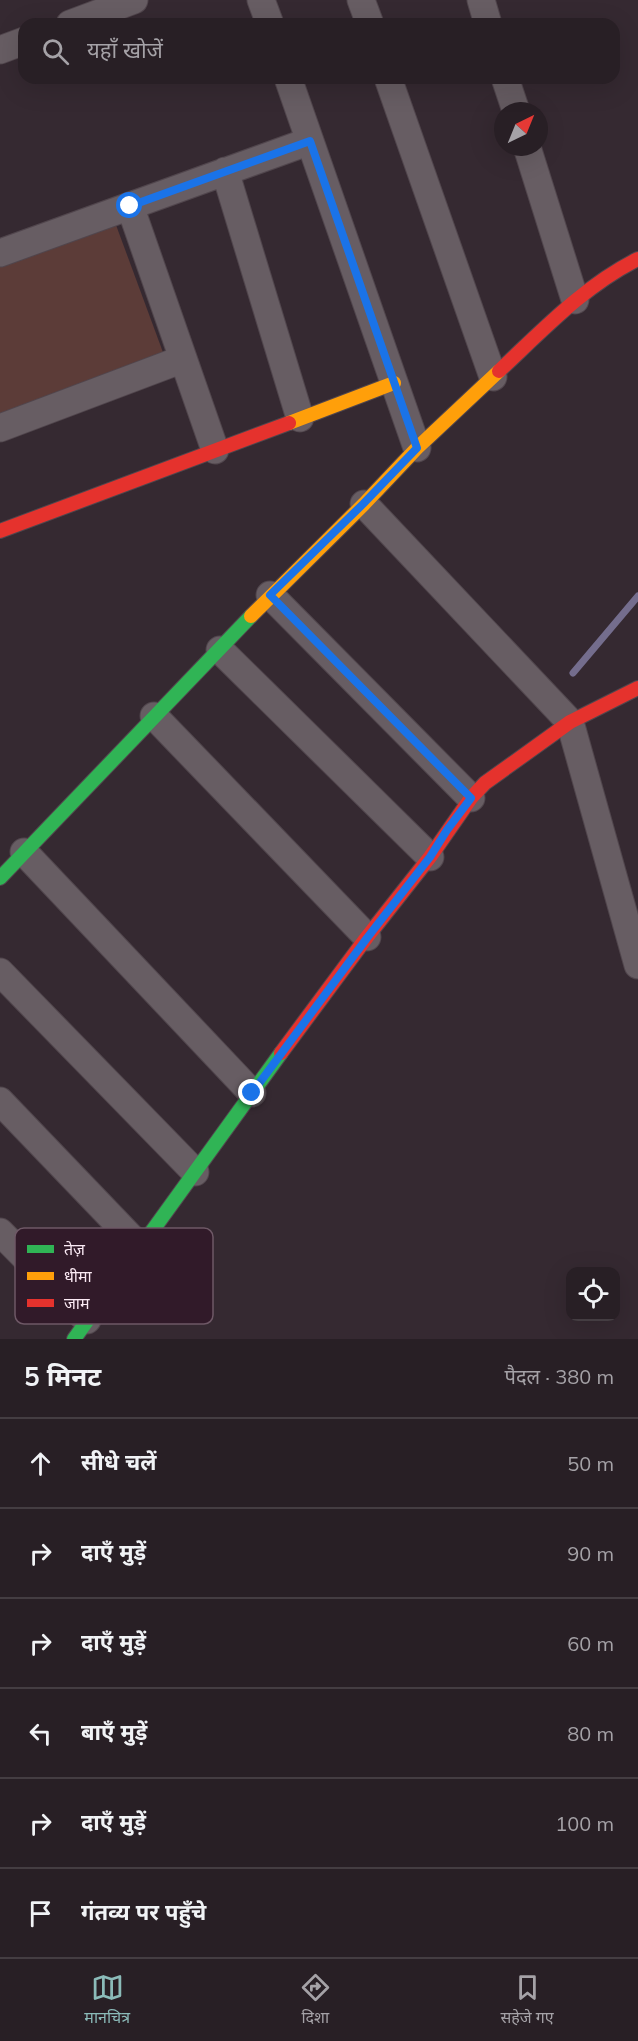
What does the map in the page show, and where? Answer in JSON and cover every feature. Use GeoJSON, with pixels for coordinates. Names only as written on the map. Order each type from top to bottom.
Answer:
{"type":"FeatureCollection","features":[{"type":"Feature","properties":{"kind":"street"},"geometry":{"type":"LineString","coordinates":[[86,18],[134,0]]}},
{"type":"Feature","properties":{"kind":"street"},"geometry":{"type":"LineString","coordinates":[[261,0],[268,18]]}},
{"type":"Feature","properties":{"kind":"street"},"geometry":{"type":"LineString","coordinates":[[361,0],[368,18]]}},
{"type":"Feature","properties":{"kind":"street"},"geometry":{"type":"LineString","coordinates":[[481,0],[486,18]]}},
{"type":"Feature","properties":{"kind":"street"},"geometry":{"type":"LineString","coordinates":[[0,50],[18,43]]}},
{"type":"Feature","properties":{"kind":"street"},"geometry":{"type":"LineString","coordinates":[[290,84],[417,448]]}},
{"type":"Feature","properties":{"kind":"street"},"geometry":{"type":"LineString","coordinates":[[390,84],[493,377]]}},
{"type":"Feature","properties":{"kind":"street"},"geometry":{"type":"LineString","coordinates":[[507,84],[513,102]]}},
{"type":"Feature","properties":{"kind":"street"},"geometry":{"type":"LineString","coordinates":[[0,253],[310,141]]}},
{"type":"Feature","properties":{"kind":"street"},"geometry":{"type":"LineString","coordinates":[[530,156],[575,300]]}},
{"type":"Feature","properties":{"kind":"street"},"geometry":{"type":"LineString","coordinates":[[225,171],[300,418]]}},
{"type":"Feature","properties":{"kind":"street"},"geometry":{"type":"LineString","coordinates":[[130,206],[215,450]]}},
{"type":"Feature","properties":{"kind":"street"},"geometry":{"type":"LineString","coordinates":[[0,878],[270,595],[417,448],[575,300],[616,270],[638,259]]}},
{"type":"Feature","properties":{"kind":"street"},"geometry":{"type":"LineString","coordinates":[[0,428],[183,359]]}},
{"type":"Feature","properties":{"kind":"street"},"geometry":{"type":"LineString","coordinates":[[0,531],[394,383]]}},
{"type":"Feature","properties":{"kind":"street"},"geometry":{"type":"LineString","coordinates":[[363,504],[570,722],[638,965]]}},
{"type":"Feature","properties":{"kind":"street"},"geometry":{"type":"LineString","coordinates":[[270,595],[471,798]]}},
{"type":"Feature","properties":{"kind":"street"},"geometry":{"type":"LineString","coordinates":[[220,650],[430,857]]}},
{"type":"Feature","properties":{"kind":"street"},"geometry":{"type":"LineString","coordinates":[[154,1228],[367,938],[430,857],[471,798],[485,783],[570,722],[638,688]]}},
{"type":"Feature","properties":{"kind":"street"},"geometry":{"type":"LineString","coordinates":[[154,716],[367,938]]}},
{"type":"Feature","properties":{"kind":"street"},"geometry":{"type":"LineString","coordinates":[[24,852],[252,1093]]}},
{"type":"Feature","properties":{"kind":"street"},"geometry":{"type":"LineString","coordinates":[[0,972],[195,1172]]}},
{"type":"Feature","properties":{"kind":"street"},"geometry":{"type":"LineString","coordinates":[[0,1101],[122,1228]]}},
{"type":"Feature","properties":{"kind":"street"},"geometry":{"type":"LineString","coordinates":[[0,1232],[15,1250]]}},
{"type":"Feature","properties":{"kind":"shaded area"},"geometry":{"type":"Polygon","coordinates":[[[116,225],[164,355],[0,414],[0,266],[116,225]]]}},
{"type":"Feature","properties":{"kind":"waterway"},"geometry":{"type":"LineString","coordinates":[[573,673],[638,596]]}},
{"type":"Feature","properties":{"kind":"traffic: fast"},"geometry":{"type":"LineString","coordinates":[[0,878],[251,616]]}},
{"type":"Feature","properties":{"kind":"traffic: fast"},"geometry":{"type":"LineString","coordinates":[[154,1228],[281,1053]]}},
{"type":"Feature","properties":{"kind":"traffic: fast"},"geometry":{"type":"LineString","coordinates":[[74,1339],[85,1324]]}},
{"type":"Feature","properties":{"kind":"traffic: slow"},"geometry":{"type":"LineString","coordinates":[[251,616],[417,448],[499,371]]}},
{"type":"Feature","properties":{"kind":"traffic: slow"},"geometry":{"type":"LineString","coordinates":[[289,423],[394,383]]}},
{"type":"Feature","properties":{"kind":"traffic: jam"},"geometry":{"type":"LineString","coordinates":[[499,371],[582,295],[638,259]]}},
{"type":"Feature","properties":{"kind":"traffic: jam"},"geometry":{"type":"LineString","coordinates":[[0,531],[289,423]]}},
{"type":"Feature","properties":{"kind":"traffic: jam"},"geometry":{"type":"LineString","coordinates":[[281,1053],[430,857],[471,798],[485,783],[570,722],[638,688]]}},
{"type":"Feature","properties":{"kind":"route"},"geometry":{"type":"LineString","coordinates":[[130,206],[310,141],[417,448],[270,595],[471,798],[430,857],[252,1093]]}}]}
